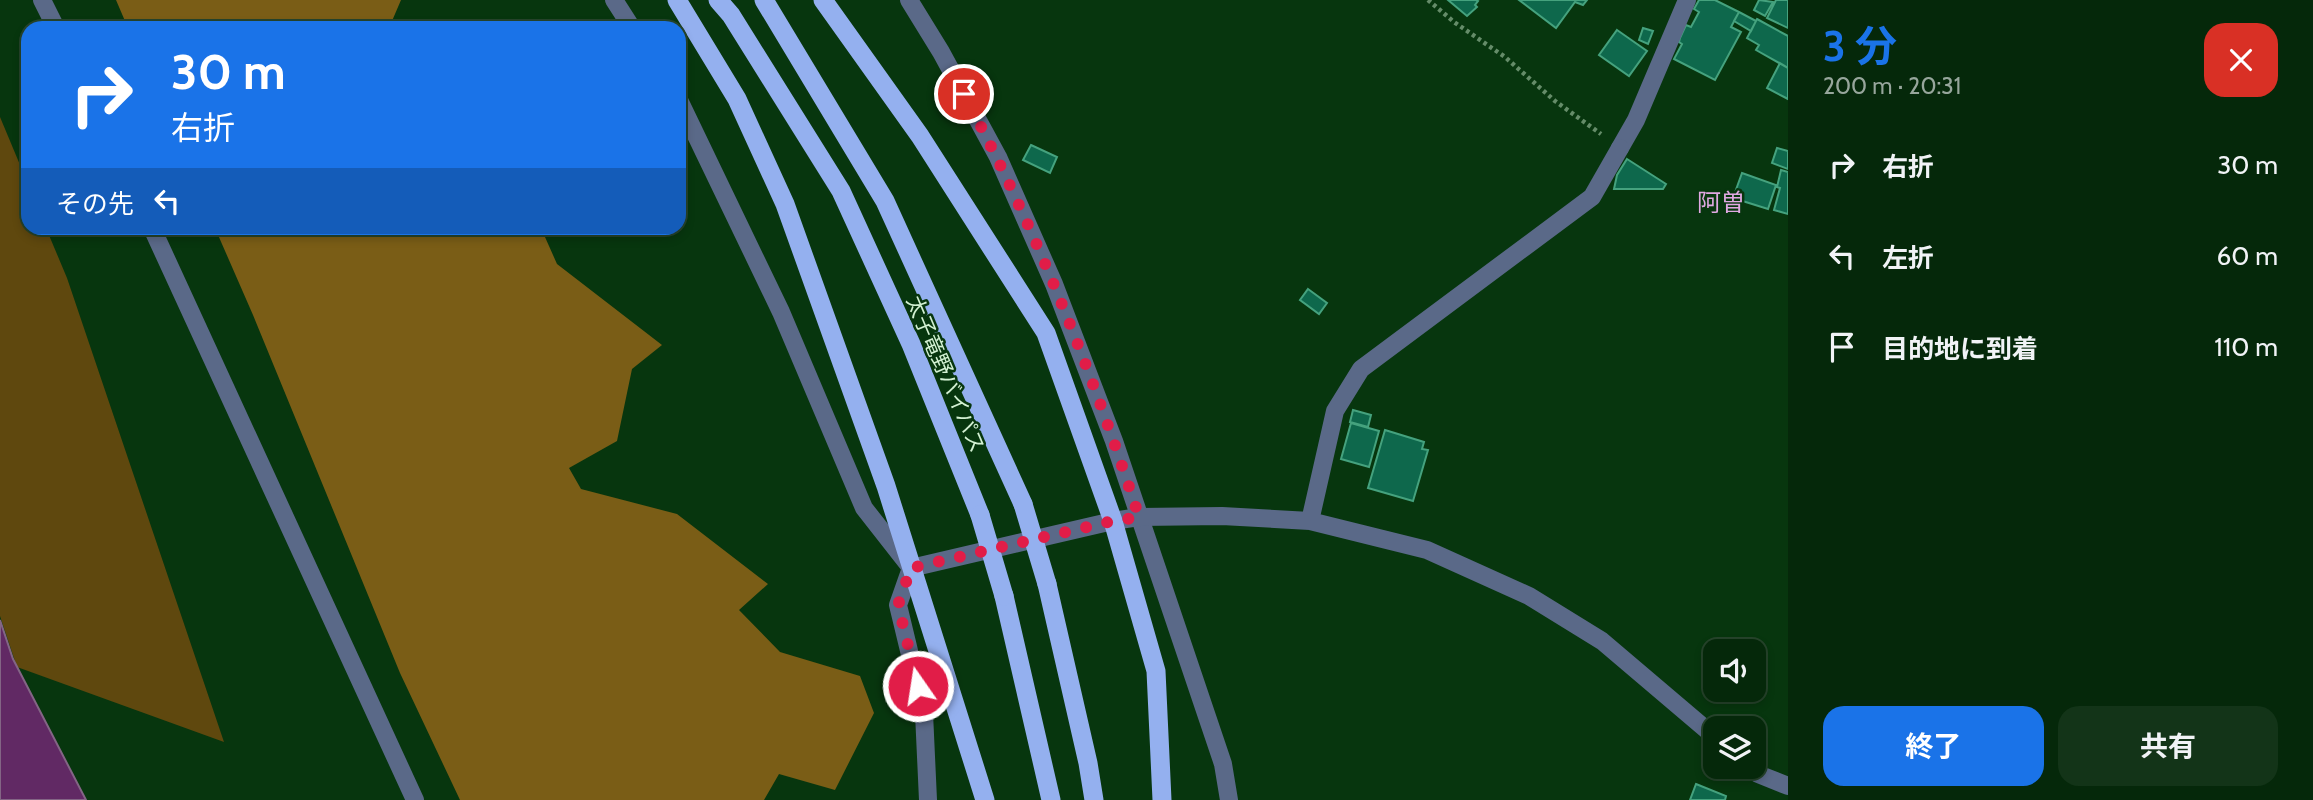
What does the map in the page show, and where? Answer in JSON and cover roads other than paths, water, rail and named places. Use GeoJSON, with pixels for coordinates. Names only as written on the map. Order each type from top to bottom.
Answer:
{"type":"FeatureCollection","features":[{"type":"Feature","properties":{"kind":"highway"},"geometry":{"type":"LineString","coordinates":[[677,0],[737,99],[786,204],[886,486],[985,800]]}},
{"type":"Feature","properties":{"kind":"highway","name":"太子竜野バイパス"},"geometry":{"type":"LineString","coordinates":[[718,0],[731,16],[841,191],[911,344],[980,515],[1004,596],[1051,800]]}},
{"type":"Feature","properties":{"kind":"highway","name":"太子竜野バイパス"},"geometry":{"type":"LineString","coordinates":[[764,0],[886,201],[1023,504],[1047,584],[1094,800]]}},
{"type":"Feature","properties":{"kind":"highway"},"geometry":{"type":"LineString","coordinates":[[823,0],[920,136],[1046,333],[1113,521],[1156,671],[1162,800]]}},
{"type":"Feature","properties":{"kind":"street"},"geometry":{"type":"LineString","coordinates":[[42,0],[52,21]]}},
{"type":"Feature","properties":{"kind":"street"},"geometry":{"type":"LineString","coordinates":[[614,0],[628,21]]}},
{"type":"Feature","properties":{"kind":"street"},"geometry":{"type":"LineString","coordinates":[[909,0],[941,52],[998,158],[1054,284],[1114,441],[1223,764],[1229,800]]}},
{"type":"Feature","properties":{"kind":"street"},"geometry":{"type":"LineString","coordinates":[[1310,521],[1335,411],[1362,369],[1592,197],[1636,120],[1687,0]]}},
{"type":"Feature","properties":{"kind":"street"},"geometry":{"type":"LineString","coordinates":[[686,115],[781,312],[864,508],[911,568]]}},
{"type":"Feature","properties":{"kind":"street"},"geometry":{"type":"LineString","coordinates":[[155,235],[415,800]]}},
{"type":"Feature","properties":{"kind":"street"},"geometry":{"type":"LineString","coordinates":[[911,568],[1139,517],[1222,516],[1310,521],[1427,550],[1529,596],[1602,641],[1703,727]]}},
{"type":"Feature","properties":{"kind":"street"},"geometry":{"type":"LineString","coordinates":[[911,568],[898,605],[924,713],[928,800]]}},
{"type":"Feature","properties":{"kind":"street"},"geometry":{"type":"LineString","coordinates":[[1766,777],[1788,786]]}},
{"type":"Feature","properties":{"kind":"district","name":"阿曽"},"geometry":{"type":"Point","coordinates":[1721,202]}}]}
